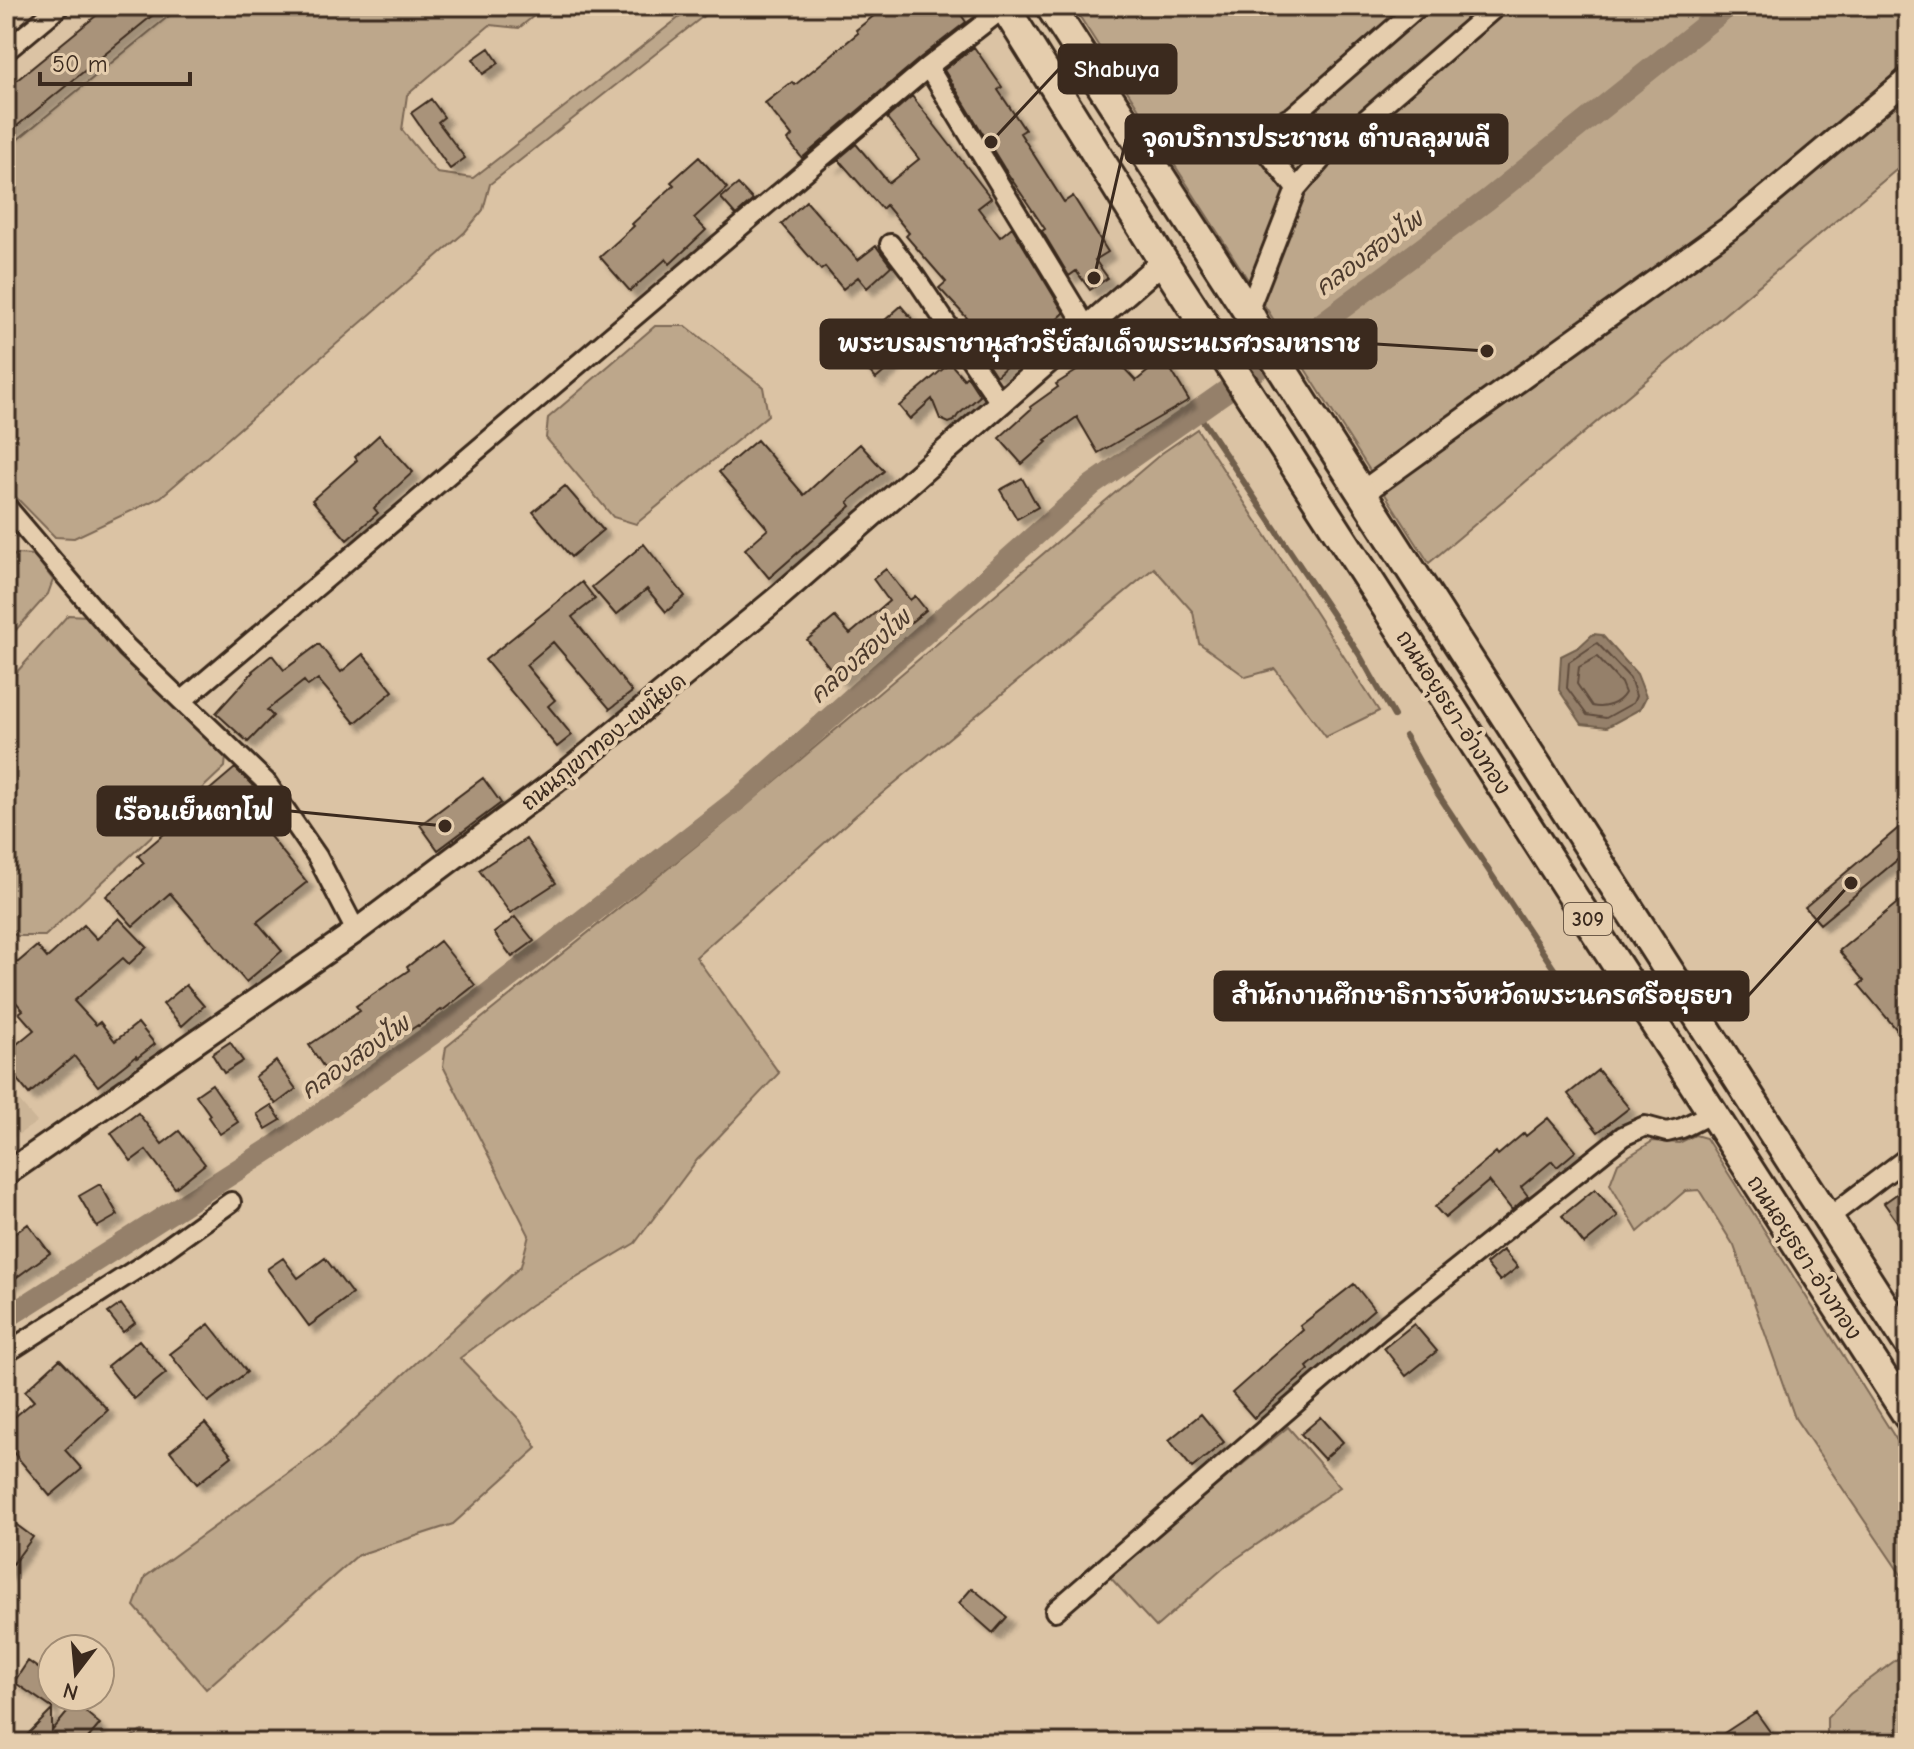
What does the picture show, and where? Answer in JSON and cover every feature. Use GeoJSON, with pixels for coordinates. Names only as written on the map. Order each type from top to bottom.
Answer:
{"type":"FeatureCollection","features":[{"type":"Feature","properties":{"kind":"main road","name":"ถนนอยุธยา-อ่างทอง"},"geometry":{"type":"LineString","coordinates":[[1004,6],[1163,261],[1908,1416]]}},
{"type":"Feature","properties":{"kind":"main road","name":"ถนนอยุธยา-อ่างทอง"},"geometry":{"type":"LineString","coordinates":[[1050,6],[1908,1343]]}},
{"type":"Feature","properties":{"kind":"main road"},"geometry":{"type":"LineString","coordinates":[[1616,963],[1650,940]]}},
{"type":"Feature","properties":{"kind":"street"},"geometry":{"type":"LineString","coordinates":[[6,51],[60,6]]}},
{"type":"Feature","properties":{"kind":"street"},"geometry":{"type":"LineString","coordinates":[[183,700],[928,67],[1004,6]]}},
{"type":"Feature","properties":{"kind":"street"},"geometry":{"type":"LineString","coordinates":[[1130,128],[1255,136],[1293,116],[1419,6]]}},
{"type":"Feature","properties":{"kind":"street"},"geometry":{"type":"LineString","coordinates":[[1248,312],[1296,189],[1327,153],[1497,6]]}},
{"type":"Feature","properties":{"kind":"street"},"geometry":{"type":"LineString","coordinates":[[928,67],[1087,328]]}},
{"type":"Feature","properties":{"kind":"street"},"geometry":{"type":"LineString","coordinates":[[1362,493],[1735,224],[1908,79]]}},
{"type":"Feature","properties":{"kind":"street"},"geometry":{"type":"LineString","coordinates":[[1255,136],[1296,189]]}},
{"type":"Feature","properties":{"kind":"street"},"geometry":{"type":"LineString","coordinates":[[890,244],[1001,404]]}},
{"type":"Feature","properties":{"kind":"street","name":"ถนนภูเขาทอง-เพนียด"},"geometry":{"type":"LineString","coordinates":[[6,1174],[356,931],[579,762],[775,600],[1163,261]]}},
{"type":"Feature","properties":{"kind":"street"},"geometry":{"type":"LineString","coordinates":[[6,506],[126,647],[266,782],[317,856],[356,931]]}},
{"type":"Feature","properties":{"kind":"street"},"geometry":{"type":"LineString","coordinates":[[1055,1611],[1380,1330],[1623,1136],[1645,1126],[1667,1132],[1712,1113]]}},
{"type":"Feature","properties":{"kind":"street"},"geometry":{"type":"LineString","coordinates":[[1828,1218],[1908,1157]]}},
{"type":"Feature","properties":{"kind":"street"},"geometry":{"type":"LineString","coordinates":[[6,1353],[146,1263],[231,1202]]}},
{"type":"Feature","properties":{"kind":"shaded area"},"geometry":{"type":"Polygon","coordinates":[[[181,6],[546,6],[519,28],[490,25],[407,95],[402,130],[437,173],[473,178],[694,6],[712,6],[710,11],[490,184],[483,210],[465,232],[161,497],[74,538],[55,537],[6,487],[6,149],[181,6]]]}},
{"type":"Feature","properties":{"kind":"shaded area"},"geometry":{"type":"Polygon","coordinates":[[[1073,6],[1908,6],[1908,160],[1429,563],[1073,6]]]}},
{"type":"Feature","properties":{"kind":"shaded area"},"geometry":{"type":"Polygon","coordinates":[[[655,326],[686,326],[763,387],[768,415],[636,524],[613,517],[546,438],[548,418],[655,326]]]}},
{"type":"Feature","properties":{"kind":"shaded area"},"geometry":{"type":"Polygon","coordinates":[[[1197,429],[1379,711],[1326,737],[1275,669],[1246,677],[1199,643],[1193,612],[1154,568],[856,815],[696,957],[779,1073],[697,1160],[635,1243],[531,1305],[460,1358],[520,1420],[537,1448],[453,1524],[358,1555],[206,1689],[134,1606],[145,1577],[327,1445],[521,1266],[529,1235],[443,1066],[446,1047],[748,804],[1162,453],[1197,429]]]}},
{"type":"Feature","properties":{"kind":"shaded area"},"geometry":{"type":"Polygon","coordinates":[[[16,554],[34,555],[53,580],[48,594],[6,641],[6,562],[16,554]]]}},
{"type":"Feature","properties":{"kind":"shaded area"},"geometry":{"type":"Polygon","coordinates":[[[68,615],[88,616],[121,657],[226,756],[225,767],[45,936],[17,936],[6,929],[6,684],[68,615]]]}},
{"type":"Feature","properties":{"kind":"shaded area"},"geometry":{"type":"Polygon","coordinates":[[[6,1086],[37,1122],[6,1143],[6,1086]]]}},
{"type":"Feature","properties":{"kind":"shaded area"},"geometry":{"type":"Polygon","coordinates":[[[1695,1135],[1706,1138],[1908,1458],[1908,1585],[1795,1418],[1734,1246],[1699,1190],[1685,1191],[1638,1232],[1610,1184],[1618,1163],[1653,1141],[1679,1143],[1695,1135]]]}},
{"type":"Feature","properties":{"kind":"shaded area"},"geometry":{"type":"Polygon","coordinates":[[[1288,1427],[1340,1487],[1227,1565],[1156,1627],[1108,1575],[1288,1427]]]}},
{"type":"Feature","properties":{"kind":"shaded area"},"geometry":{"type":"Polygon","coordinates":[[[1908,1651],[1908,1743],[1819,1743],[1827,1734],[1827,1718],[1850,1694],[1908,1651]]]}},
{"type":"Feature","properties":{"kind":"shaded area"},"geometry":{"type":"Polygon","coordinates":[[[142,1731],[155,1734],[161,1743],[131,1743],[131,1737],[142,1731]]]}},
{"type":"Feature","properties":{"kind":"water"},"geometry":{"type":"Polygon","coordinates":[[[1593,634],[1602,635],[1637,674],[1646,697],[1640,709],[1607,727],[1582,724],[1559,690],[1561,656],[1579,647],[1593,634]]]}},
{"type":"Feature","properties":{"kind":"building"},"geometry":{"type":"Polygon","coordinates":[[[108,6],[164,6],[6,135],[6,89],[108,6]]]}},
{"type":"Feature","properties":{"kind":"building"},"geometry":{"type":"Polygon","coordinates":[[[886,6],[955,6],[966,22],[802,158],[788,140],[792,136],[765,103],[792,82],[795,85],[886,6]]]}},
{"type":"Feature","properties":{"kind":"building"},"geometry":{"type":"Polygon","coordinates":[[[974,47],[1002,87],[998,90],[1025,130],[1020,133],[1064,202],[1073,196],[1108,252],[1095,260],[1108,278],[1090,290],[1076,271],[1069,276],[1042,231],[1045,229],[944,70],[974,47]]]}},
{"type":"Feature","properties":{"kind":"building"},"geometry":{"type":"Polygon","coordinates":[[[489,48],[499,63],[483,74],[473,59],[489,48]]]}},
{"type":"Feature","properties":{"kind":"building"},"geometry":{"type":"Polygon","coordinates":[[[912,96],[991,198],[978,208],[1000,237],[1012,227],[1064,313],[996,376],[985,359],[987,357],[977,348],[961,323],[967,318],[939,288],[946,282],[906,236],[909,233],[886,205],[882,209],[839,160],[830,166],[856,144],[889,183],[919,159],[887,118],[912,96]]]}},
{"type":"Feature","properties":{"kind":"building"},"geometry":{"type":"Polygon","coordinates":[[[431,99],[444,117],[438,122],[465,158],[450,169],[411,113],[431,99]]]}},
{"type":"Feature","properties":{"kind":"building"},"geometry":{"type":"Polygon","coordinates":[[[699,157],[727,188],[694,218],[706,230],[670,264],[666,259],[630,291],[600,257],[699,157]]]}},
{"type":"Feature","properties":{"kind":"building"},"geometry":{"type":"Polygon","coordinates":[[[738,184],[753,200],[736,215],[721,198],[738,184]]]}},
{"type":"Feature","properties":{"kind":"building"},"geometry":{"type":"Polygon","coordinates":[[[806,201],[858,260],[876,246],[891,266],[867,288],[858,277],[843,289],[825,267],[821,270],[781,224],[806,201]]]}},
{"type":"Feature","properties":{"kind":"building"},"geometry":{"type":"Polygon","coordinates":[[[901,306],[926,335],[876,379],[851,350],[901,306]]]}},
{"type":"Feature","properties":{"kind":"building"},"geometry":{"type":"Polygon","coordinates":[[[1146,328],[1189,400],[1098,453],[1077,417],[1045,440],[1047,442],[1022,464],[999,438],[1030,407],[1058,387],[1056,384],[1108,351],[1136,381],[1148,371],[1126,340],[1146,328]]]}},
{"type":"Feature","properties":{"kind":"building"},"geometry":{"type":"Polygon","coordinates":[[[950,363],[964,379],[967,376],[980,396],[949,423],[940,419],[932,399],[910,419],[899,406],[950,363]]]}},
{"type":"Feature","properties":{"kind":"building"},"geometry":{"type":"Polygon","coordinates":[[[379,435],[413,472],[374,508],[378,513],[347,540],[312,500],[357,460],[355,457],[379,435]]]}},
{"type":"Feature","properties":{"kind":"building"},"geometry":{"type":"Polygon","coordinates":[[[757,440],[804,495],[860,444],[884,471],[848,502],[851,506],[769,578],[745,549],[768,529],[719,472],[757,440]]]}},
{"type":"Feature","properties":{"kind":"building"},"geometry":{"type":"Polygon","coordinates":[[[1022,478],[1038,507],[1017,519],[1000,490],[1022,478]]]}},
{"type":"Feature","properties":{"kind":"building"},"geometry":{"type":"Polygon","coordinates":[[[565,486],[603,530],[571,557],[533,512],[565,486]]]}},
{"type":"Feature","properties":{"kind":"building"},"geometry":{"type":"Polygon","coordinates":[[[644,544],[685,596],[666,612],[647,589],[616,615],[592,587],[644,544]]]}},
{"type":"Feature","properties":{"kind":"building"},"geometry":{"type":"Polygon","coordinates":[[[886,569],[910,600],[915,596],[926,610],[840,680],[807,640],[835,617],[850,634],[889,601],[873,579],[886,569]]]}},
{"type":"Feature","properties":{"kind":"building"},"geometry":{"type":"Polygon","coordinates":[[[582,582],[595,599],[572,617],[632,692],[610,709],[553,642],[526,665],[555,700],[548,706],[572,735],[557,747],[485,660],[582,582]]]}},
{"type":"Feature","properties":{"kind":"building"},"geometry":{"type":"Polygon","coordinates":[[[319,644],[341,672],[363,654],[393,691],[355,723],[318,679],[308,686],[304,681],[267,710],[273,716],[248,742],[216,713],[252,671],[272,655],[284,670],[319,644]]]}},
{"type":"Feature","properties":{"kind":"building"},"geometry":{"type":"Polygon","coordinates":[[[235,768],[257,790],[277,819],[264,829],[307,882],[257,922],[282,951],[246,982],[170,893],[133,926],[106,896],[144,863],[138,856],[177,823],[174,820],[235,768]]]}},
{"type":"Feature","properties":{"kind":"building"},"geometry":{"type":"Polygon","coordinates":[[[483,778],[501,803],[438,850],[420,825],[483,778]]]}},
{"type":"Feature","properties":{"kind":"building"},"geometry":{"type":"Polygon","coordinates":[[[1908,820],[1908,851],[1820,924],[1805,907],[1908,820]]]}},
{"type":"Feature","properties":{"kind":"building"},"geometry":{"type":"Polygon","coordinates":[[[526,839],[556,883],[510,913],[479,870],[526,839]]]}},
{"type":"Feature","properties":{"kind":"building"},"geometry":{"type":"Polygon","coordinates":[[[1908,894],[1908,1043],[1859,985],[1864,981],[1839,951],[1908,894]]]}},
{"type":"Feature","properties":{"kind":"building"},"geometry":{"type":"Polygon","coordinates":[[[515,917],[534,941],[512,957],[494,933],[515,917]]]}},
{"type":"Feature","properties":{"kind":"building"},"geometry":{"type":"Polygon","coordinates":[[[119,918],[147,947],[129,964],[123,958],[74,1001],[96,1025],[100,1022],[115,1041],[138,1023],[155,1044],[98,1086],[74,1056],[29,1094],[6,1066],[6,1053],[34,1030],[19,1013],[23,1010],[6,991],[6,951],[17,963],[37,946],[47,958],[84,925],[97,939],[119,918]]]}},
{"type":"Feature","properties":{"kind":"building"},"geometry":{"type":"Polygon","coordinates":[[[440,941],[475,985],[442,1011],[333,1081],[309,1045],[360,1011],[356,1006],[409,970],[407,967],[440,941]]]}},
{"type":"Feature","properties":{"kind":"building"},"geometry":{"type":"Polygon","coordinates":[[[186,985],[204,1006],[182,1026],[163,1004],[186,985]]]}},
{"type":"Feature","properties":{"kind":"building"},"geometry":{"type":"Polygon","coordinates":[[[230,1042],[243,1061],[224,1073],[212,1054],[230,1042]]]}},
{"type":"Feature","properties":{"kind":"building"},"geometry":{"type":"Polygon","coordinates":[[[276,1061],[296,1089],[276,1104],[255,1077],[276,1061]]]}},
{"type":"Feature","properties":{"kind":"building"},"geometry":{"type":"Polygon","coordinates":[[[1598,1070],[1629,1108],[1598,1132],[1568,1094],[1598,1070]]]}},
{"type":"Feature","properties":{"kind":"building"},"geometry":{"type":"Polygon","coordinates":[[[212,1084],[238,1122],[220,1134],[196,1095],[212,1084]]]}},
{"type":"Feature","properties":{"kind":"building"},"geometry":{"type":"Polygon","coordinates":[[[271,1105],[281,1120],[266,1129],[257,1114],[271,1105]]]}},
{"type":"Feature","properties":{"kind":"building"},"geometry":{"type":"Polygon","coordinates":[[[138,1113],[162,1144],[179,1131],[205,1164],[175,1188],[146,1150],[131,1161],[111,1133],[138,1113]]]}},
{"type":"Feature","properties":{"kind":"building"},"geometry":{"type":"Polygon","coordinates":[[[1548,1118],[1576,1151],[1557,1167],[1552,1161],[1521,1187],[1528,1196],[1512,1210],[1489,1181],[1445,1218],[1435,1207],[1496,1152],[1498,1155],[1548,1118]]]}},
{"type":"Feature","properties":{"kind":"building"},"geometry":{"type":"Polygon","coordinates":[[[100,1184],[118,1215],[97,1227],[79,1196],[100,1184]]]}},
{"type":"Feature","properties":{"kind":"building"},"geometry":{"type":"Polygon","coordinates":[[[1908,1186],[1908,1237],[1884,1203],[1908,1186]]]}},
{"type":"Feature","properties":{"kind":"building"},"geometry":{"type":"Polygon","coordinates":[[[1595,1189],[1618,1216],[1584,1244],[1562,1216],[1595,1189]]]}},
{"type":"Feature","properties":{"kind":"building"},"geometry":{"type":"Polygon","coordinates":[[[28,1224],[50,1253],[6,1285],[6,1240],[28,1224]]]}},
{"type":"Feature","properties":{"kind":"building"},"geometry":{"type":"Polygon","coordinates":[[[1503,1250],[1518,1267],[1500,1281],[1486,1264],[1503,1250]]]}},
{"type":"Feature","properties":{"kind":"building"},"geometry":{"type":"Polygon","coordinates":[[[283,1258],[298,1278],[325,1258],[352,1294],[309,1326],[267,1269],[283,1258]]]}},
{"type":"Feature","properties":{"kind":"building"},"geometry":{"type":"Polygon","coordinates":[[[1354,1284],[1374,1309],[1254,1418],[1232,1393],[1303,1330],[1300,1326],[1354,1284]]]}},
{"type":"Feature","properties":{"kind":"building"},"geometry":{"type":"Polygon","coordinates":[[[121,1304],[135,1323],[123,1332],[108,1313],[121,1304]]]}},
{"type":"Feature","properties":{"kind":"building"},"geometry":{"type":"Polygon","coordinates":[[[209,1324],[247,1372],[208,1402],[170,1354],[209,1324]]]}},
{"type":"Feature","properties":{"kind":"building"},"geometry":{"type":"Polygon","coordinates":[[[1414,1324],[1437,1351],[1406,1376],[1384,1348],[1414,1324]]]}},
{"type":"Feature","properties":{"kind":"building"},"geometry":{"type":"Polygon","coordinates":[[[139,1340],[166,1373],[134,1399],[107,1366],[139,1340]]]}},
{"type":"Feature","properties":{"kind":"building"},"geometry":{"type":"Polygon","coordinates":[[[60,1359],[108,1410],[65,1450],[82,1469],[50,1496],[6,1444],[6,1424],[34,1401],[25,1391],[60,1359]]]}},
{"type":"Feature","properties":{"kind":"building"},"geometry":{"type":"Polygon","coordinates":[[[1201,1414],[1224,1442],[1192,1468],[1169,1440],[1201,1414]]]}},
{"type":"Feature","properties":{"kind":"building"},"geometry":{"type":"Polygon","coordinates":[[[1321,1417],[1343,1442],[1324,1459],[1301,1434],[1321,1417]]]}},
{"type":"Feature","properties":{"kind":"building"},"geometry":{"type":"Polygon","coordinates":[[[205,1423],[232,1456],[197,1484],[170,1451],[205,1423]]]}},
{"type":"Feature","properties":{"kind":"building"},"geometry":{"type":"Polygon","coordinates":[[[6,1517],[33,1537],[6,1573],[6,1517]]]}},
{"type":"Feature","properties":{"kind":"building"},"geometry":{"type":"Polygon","coordinates":[[[972,1588],[1007,1617],[993,1633],[959,1603],[972,1588]]]}},
{"type":"Feature","properties":{"kind":"building"},"geometry":{"type":"Polygon","coordinates":[[[28,1661],[36,1667],[36,1697],[14,1682],[28,1661]]]}},
{"type":"Feature","properties":{"kind":"building"},"geometry":{"type":"Polygon","coordinates":[[[1756,1712],[1778,1743],[1709,1743],[1756,1712]]]}},
{"type":"Feature","properties":{"kind":"building"},"geometry":{"type":"Polygon","coordinates":[[[49,1713],[52,1713],[52,1731],[67,1713],[87,1713],[100,1724],[84,1743],[19,1743],[49,1713]]]}},
{"type":"Feature","properties":{"kind":"waterway","name":"คลองสองไพ"},"geometry":{"type":"LineString","coordinates":[[6,1318],[278,1144],[484,997],[741,797],[1092,485],[1313,330],[1487,200],[1729,6]]}},
{"type":"Feature","properties":{"kind":"waterway"},"geometry":{"type":"LineString","coordinates":[[1197,412],[1359,654],[1394,716]]}},
{"type":"Feature","properties":{"kind":"waterway"},"geometry":{"type":"LineString","coordinates":[[1405,736],[1436,791],[1560,978]]}},
{"type":"Feature","properties":{"kind":"place","name":"Shabuya"},"geometry":{"type":"Point","coordinates":[991,142]}},
{"type":"Feature","properties":{"kind":"place","name":"จุดบริการประชาชน ตำบลลุมพลี"},"geometry":{"type":"Point","coordinates":[1094,278]}},
{"type":"Feature","properties":{"kind":"place","name":"พระบรมราชานุสาวรีย์สมเด็จพระนเรศวรมหาราช"},"geometry":{"type":"Point","coordinates":[1487,351]}},
{"type":"Feature","properties":{"kind":"place","name":"เรือนเย็นตาโฟ"},"geometry":{"type":"Point","coordinates":[445,826]}},
{"type":"Feature","properties":{"kind":"place","name":"สำนักงานศึกษาธิการจังหวัดพระนครศรีอยุธยา"},"geometry":{"type":"Point","coordinates":[1851,883]}}]}
